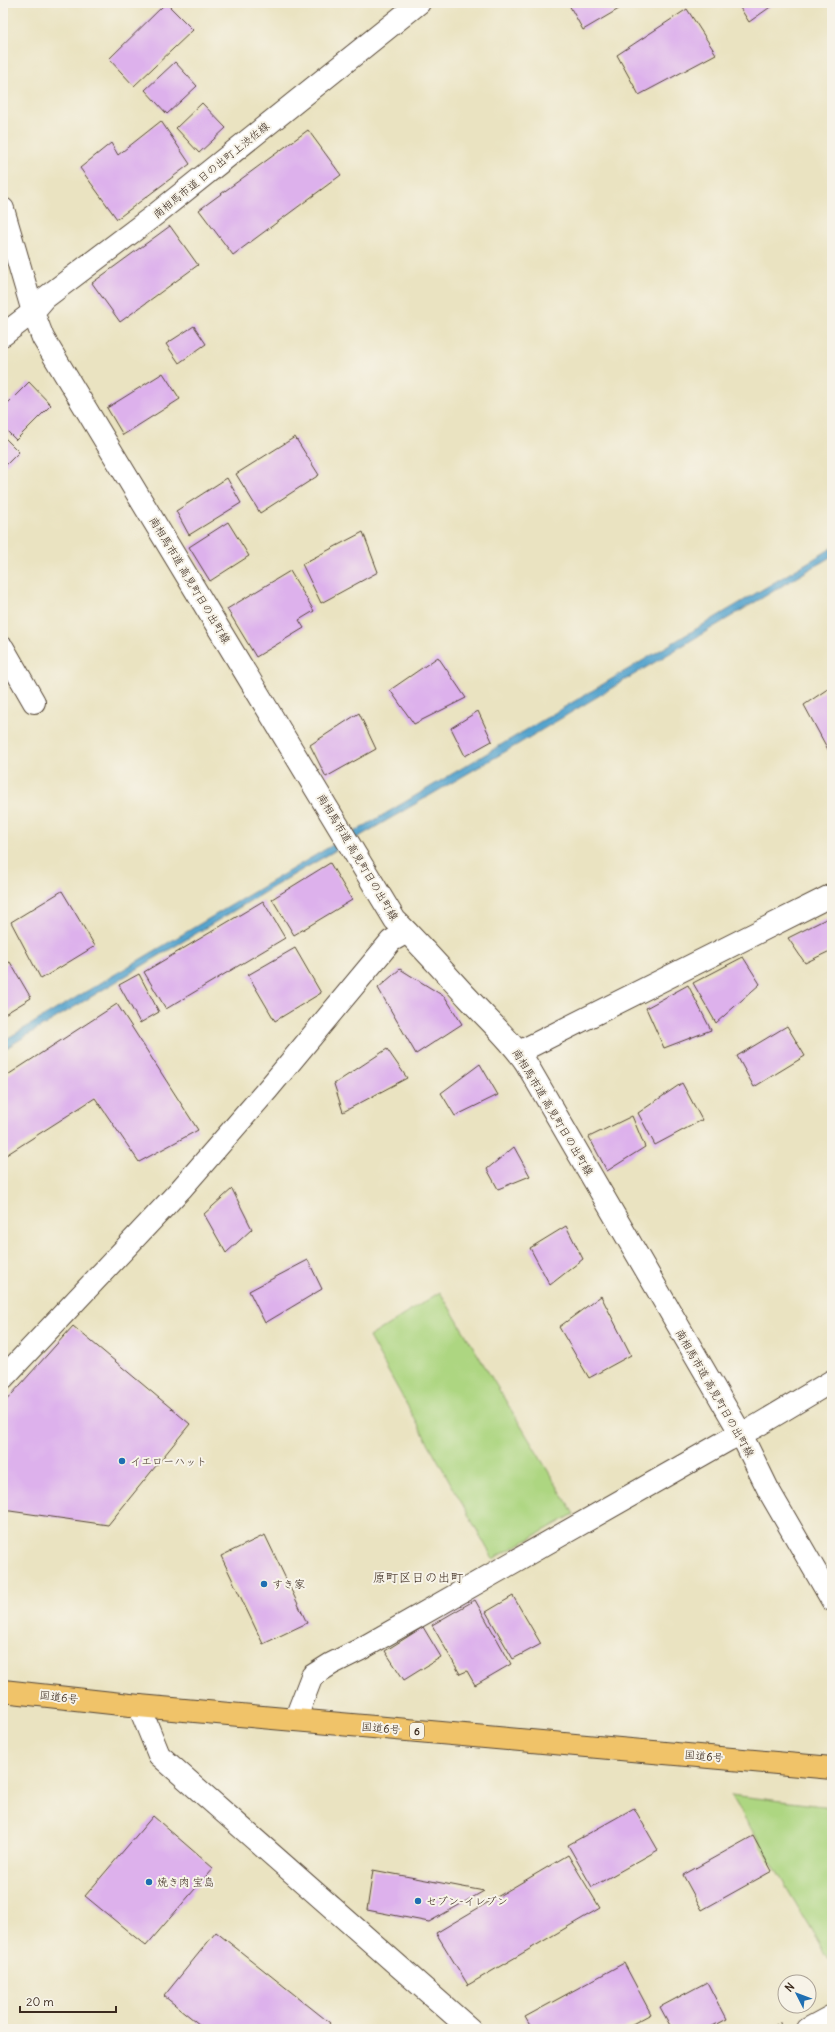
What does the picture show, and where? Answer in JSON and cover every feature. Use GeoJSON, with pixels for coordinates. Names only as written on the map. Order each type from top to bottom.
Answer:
{"type":"FeatureCollection","features":[{"type":"Feature","properties":{"kind":"highway","name":"国道6号"},"geometry":{"type":"LineString","coordinates":[[3,1691],[139,1706],[832,1768]]}},
{"type":"Feature","properties":{"kind":"street","name":"南相馬市道 日の出町上渋佐線"},"geometry":{"type":"LineString","coordinates":[[3,335],[33,312],[45,298],[156,214],[419,3]]}},
{"type":"Feature","properties":{"kind":"street","name":"南相馬市道 高見町日の出町線"},"geometry":{"type":"LineString","coordinates":[[3,209],[33,312],[43,338],[395,920],[420,943],[519,1052],[741,1434],[769,1491],[832,1600]]}},
{"type":"Feature","properties":{"kind":"street"},"geometry":{"type":"LineString","coordinates":[[3,648],[34,702]]}},
{"type":"Feature","properties":{"kind":"street"},"geometry":{"type":"LineString","coordinates":[[519,1052],[832,895]]}},
{"type":"Feature","properties":{"kind":"street"},"geometry":{"type":"LineString","coordinates":[[3,1378],[181,1189],[268,1089],[391,941],[407,932]]}},
{"type":"Feature","properties":{"kind":"street"},"geometry":{"type":"LineString","coordinates":[[295,1720],[312,1676],[331,1664],[359,1650],[755,1427],[832,1381]]}},
{"type":"Feature","properties":{"kind":"street"},"geometry":{"type":"LineString","coordinates":[[139,1706],[159,1755],[470,2029]]}},
{"type":"Feature","properties":{"kind":"street"},"geometry":{"type":"LineString","coordinates":[[808,2029],[832,2016]]}},
{"type":"Feature","properties":{"kind":"green space"},"geometry":{"type":"Polygon","coordinates":[[[440,1292],[574,1514],[493,1559],[369,1337],[440,1292]]]}},
{"type":"Feature","properties":{"kind":"green space"},"geometry":{"type":"Polygon","coordinates":[[[731,1795],[832,1807],[832,1964],[731,1795]]]}},
{"type":"Feature","properties":{"kind":"water"},"geometry":{"type":"Polygon","coordinates":[[[832,548],[832,556],[520,743],[288,878],[3,1050],[3,1041],[832,548]]]}},
{"type":"Feature","properties":{"kind":"building"},"geometry":{"type":"Polygon","coordinates":[[[166,3],[193,30],[134,86],[109,59],[166,3]]]}},
{"type":"Feature","properties":{"kind":"building"},"geometry":{"type":"Polygon","coordinates":[[[568,3],[629,3],[583,30],[568,3]]]}},
{"type":"Feature","properties":{"kind":"building"},"geometry":{"type":"Polygon","coordinates":[[[737,3],[776,3],[749,22],[737,3]]]}},
{"type":"Feature","properties":{"kind":"building"},"geometry":{"type":"Polygon","coordinates":[[[687,9],[716,54],[639,95],[617,55],[687,9]]]}},
{"type":"Feature","properties":{"kind":"building"},"geometry":{"type":"Polygon","coordinates":[[[175,62],[197,86],[167,114],[145,90],[175,62]]]}},
{"type":"Feature","properties":{"kind":"building"},"geometry":{"type":"Polygon","coordinates":[[[202,103],[226,128],[199,153],[176,128],[202,103]]]}},
{"type":"Feature","properties":{"kind":"building"},"geometry":{"type":"Polygon","coordinates":[[[161,121],[190,164],[117,219],[80,168],[111,143],[118,155],[161,121]]]}},
{"type":"Feature","properties":{"kind":"building"},"geometry":{"type":"Polygon","coordinates":[[[308,130],[341,175],[233,255],[199,210],[308,130]]]}},
{"type":"Feature","properties":{"kind":"building"},"geometry":{"type":"Polygon","coordinates":[[[170,226],[198,265],[120,322],[92,283],[170,226]]]}},
{"type":"Feature","properties":{"kind":"building"},"geometry":{"type":"Polygon","coordinates":[[[194,326],[206,344],[179,363],[166,344],[194,326]]]}},
{"type":"Feature","properties":{"kind":"building"},"geometry":{"type":"Polygon","coordinates":[[[163,373],[180,399],[123,435],[107,408],[163,373]]]}},
{"type":"Feature","properties":{"kind":"building"},"geometry":{"type":"Polygon","coordinates":[[[29,382],[51,405],[16,440],[3,427],[3,408],[29,382]]]}},
{"type":"Feature","properties":{"kind":"building"},"geometry":{"type":"Polygon","coordinates":[[[3,436],[19,452],[3,468],[3,436]]]}},
{"type":"Feature","properties":{"kind":"building"},"geometry":{"type":"Polygon","coordinates":[[[295,437],[319,475],[260,513],[236,474],[295,437]]]}},
{"type":"Feature","properties":{"kind":"building"},"geometry":{"type":"Polygon","coordinates":[[[227,478],[241,503],[189,535],[176,511],[227,478]]]}},
{"type":"Feature","properties":{"kind":"building"},"geometry":{"type":"Polygon","coordinates":[[[228,522],[249,556],[210,581],[189,547],[228,522]]]}},
{"type":"Feature","properties":{"kind":"building"},"geometry":{"type":"Polygon","coordinates":[[[363,532],[378,572],[321,603],[302,564],[363,532]]]}},
{"type":"Feature","properties":{"kind":"building"},"geometry":{"type":"Polygon","coordinates":[[[290,571],[314,611],[299,620],[304,628],[256,657],[227,609],[290,571]]]}},
{"type":"Feature","properties":{"kind":"building"},"geometry":{"type":"Polygon","coordinates":[[[438,657],[466,698],[414,724],[390,690],[438,657]]]}},
{"type":"Feature","properties":{"kind":"building"},"geometry":{"type":"Polygon","coordinates":[[[832,686],[832,757],[804,705],[832,686]]]}},
{"type":"Feature","properties":{"kind":"building"},"geometry":{"type":"Polygon","coordinates":[[[478,711],[492,741],[465,756],[451,728],[478,711]]]}},
{"type":"Feature","properties":{"kind":"building"},"geometry":{"type":"Polygon","coordinates":[[[359,713],[376,749],[326,777],[310,745],[359,713]]]}},
{"type":"Feature","properties":{"kind":"building"},"geometry":{"type":"Polygon","coordinates":[[[330,863],[352,900],[294,935],[272,899],[330,863]]]}},
{"type":"Feature","properties":{"kind":"building"},"geometry":{"type":"Polygon","coordinates":[[[62,891],[95,946],[41,979],[11,922],[62,891]]]}},
{"type":"Feature","properties":{"kind":"building"},"geometry":{"type":"Polygon","coordinates":[[[263,901],[285,938],[166,1009],[144,972],[263,901]]]}},
{"type":"Feature","properties":{"kind":"building"},"geometry":{"type":"Polygon","coordinates":[[[832,916],[832,950],[805,963],[788,938],[832,916]]]}},
{"type":"Feature","properties":{"kind":"building"},"geometry":{"type":"Polygon","coordinates":[[[295,948],[321,993],[275,1021],[248,975],[295,948]]]}},
{"type":"Feature","properties":{"kind":"building"},"geometry":{"type":"Polygon","coordinates":[[[743,957],[760,984],[716,1023],[693,983],[743,957]]]}},
{"type":"Feature","properties":{"kind":"building"},"geometry":{"type":"Polygon","coordinates":[[[10,962],[31,998],[3,1015],[3,965],[10,962]]]}},
{"type":"Feature","properties":{"kind":"building"},"geometry":{"type":"Polygon","coordinates":[[[400,969],[445,997],[462,1024],[416,1054],[378,988],[400,969]]]}},
{"type":"Feature","properties":{"kind":"building"},"geometry":{"type":"Polygon","coordinates":[[[139,974],[159,1012],[140,1023],[119,985],[139,974]]]}},
{"type":"Feature","properties":{"kind":"building"},"geometry":{"type":"Polygon","coordinates":[[[688,985],[711,1030],[664,1048],[646,1008],[688,985]]]}},
{"type":"Feature","properties":{"kind":"building"},"geometry":{"type":"Polygon","coordinates":[[[117,1004],[198,1130],[139,1162],[95,1098],[3,1157],[3,1078],[117,1004]]]}},
{"type":"Feature","properties":{"kind":"building"},"geometry":{"type":"Polygon","coordinates":[[[787,1026],[805,1056],[754,1087],[737,1056],[787,1026]]]}},
{"type":"Feature","properties":{"kind":"building"},"geometry":{"type":"Polygon","coordinates":[[[387,1049],[407,1078],[343,1112],[334,1084],[387,1049]]]}},
{"type":"Feature","properties":{"kind":"building"},"geometry":{"type":"Polygon","coordinates":[[[480,1064],[498,1095],[455,1116],[441,1093],[480,1064]]]}},
{"type":"Feature","properties":{"kind":"building"},"geometry":{"type":"Polygon","coordinates":[[[682,1083],[702,1120],[655,1145],[638,1113],[682,1083]]]}},
{"type":"Feature","properties":{"kind":"building"},"geometry":{"type":"Polygon","coordinates":[[[632,1116],[645,1147],[607,1171],[589,1137],[632,1116]]]}},
{"type":"Feature","properties":{"kind":"building"},"geometry":{"type":"Polygon","coordinates":[[[514,1147],[530,1176],[498,1189],[487,1169],[514,1147]]]}},
{"type":"Feature","properties":{"kind":"building"},"geometry":{"type":"Polygon","coordinates":[[[232,1189],[252,1229],[226,1253],[204,1214],[232,1189]]]}},
{"type":"Feature","properties":{"kind":"building"},"geometry":{"type":"Polygon","coordinates":[[[566,1226],[583,1259],[550,1285],[530,1248],[566,1226]]]}},
{"type":"Feature","properties":{"kind":"building"},"geometry":{"type":"Polygon","coordinates":[[[308,1260],[322,1289],[265,1323],[249,1291],[308,1260]]]}},
{"type":"Feature","properties":{"kind":"building"},"geometry":{"type":"Polygon","coordinates":[[[601,1296],[631,1355],[589,1378],[559,1327],[601,1296]]]}},
{"type":"Feature","properties":{"kind":"building"},"geometry":{"type":"Polygon","coordinates":[[[73,1326],[190,1424],[108,1525],[3,1510],[3,1404],[73,1326]]]}},
{"type":"Feature","properties":{"kind":"building"},"geometry":{"type":"Polygon","coordinates":[[[265,1535],[307,1623],[263,1644],[221,1556],[265,1535]]]}},
{"type":"Feature","properties":{"kind":"building"},"geometry":{"type":"Polygon","coordinates":[[[513,1596],[541,1644],[513,1659],[486,1612],[513,1596]]]}},
{"type":"Feature","properties":{"kind":"building"},"geometry":{"type":"Polygon","coordinates":[[[475,1600],[511,1664],[475,1685],[467,1671],[460,1674],[432,1625],[475,1600]]]}},
{"type":"Feature","properties":{"kind":"building"},"geometry":{"type":"Polygon","coordinates":[[[423,1627],[441,1657],[404,1680],[385,1651],[423,1627]]]}},
{"type":"Feature","properties":{"kind":"building"},"geometry":{"type":"Polygon","coordinates":[[[634,1808],[658,1850],[592,1887],[568,1845],[634,1808]]]}},
{"type":"Feature","properties":{"kind":"building","name":"焼き肉 宝島"},"geometry":{"type":"Polygon","coordinates":[[[153,1816],[213,1868],[146,1946],[85,1896],[153,1816]]]}},
{"type":"Feature","properties":{"kind":"building"},"geometry":{"type":"Polygon","coordinates":[[[753,1836],[772,1871],[702,1910],[683,1875],[753,1836]]]}},
{"type":"Feature","properties":{"kind":"building"},"geometry":{"type":"Polygon","coordinates":[[[568,1855],[600,1908],[468,1985],[436,1933],[568,1855]]]}},
{"type":"Feature","properties":{"kind":"building","name":"セブン-イレブン"},"geometry":{"type":"Polygon","coordinates":[[[373,1870],[484,1891],[429,1922],[367,1910],[373,1870]]]}},
{"type":"Feature","properties":{"kind":"building"},"geometry":{"type":"Polygon","coordinates":[[[216,1932],[330,2023],[328,2026],[331,2029],[205,2029],[164,1996],[216,1932]]]}},
{"type":"Feature","properties":{"kind":"building"},"geometry":{"type":"Polygon","coordinates":[[[624,1963],[651,2014],[623,2029],[532,2029],[525,2017],[624,1963]]]}},
{"type":"Feature","properties":{"kind":"building"},"geometry":{"type":"Polygon","coordinates":[[[707,1982],[726,2019],[707,2029],[672,2029],[660,2007],[707,1982]]]}},
{"type":"Feature","properties":{"kind":"place","name":"イエローハット"},"geometry":{"type":"Point","coordinates":[122,1461]}},
{"type":"Feature","properties":{"kind":"place","name":"すき家"},"geometry":{"type":"Point","coordinates":[264,1584]}},
{"type":"Feature","properties":{"kind":"place","name":"焼き肉 宝島"},"geometry":{"type":"Point","coordinates":[149,1882]}},
{"type":"Feature","properties":{"kind":"place","name":"セブン-イレブン"},"geometry":{"type":"Point","coordinates":[418,1901]}},
{"type":"Feature","properties":{"kind":"district","name":"原町区日の出町"},"geometry":{"type":"Point","coordinates":[418,1577]}}]}
